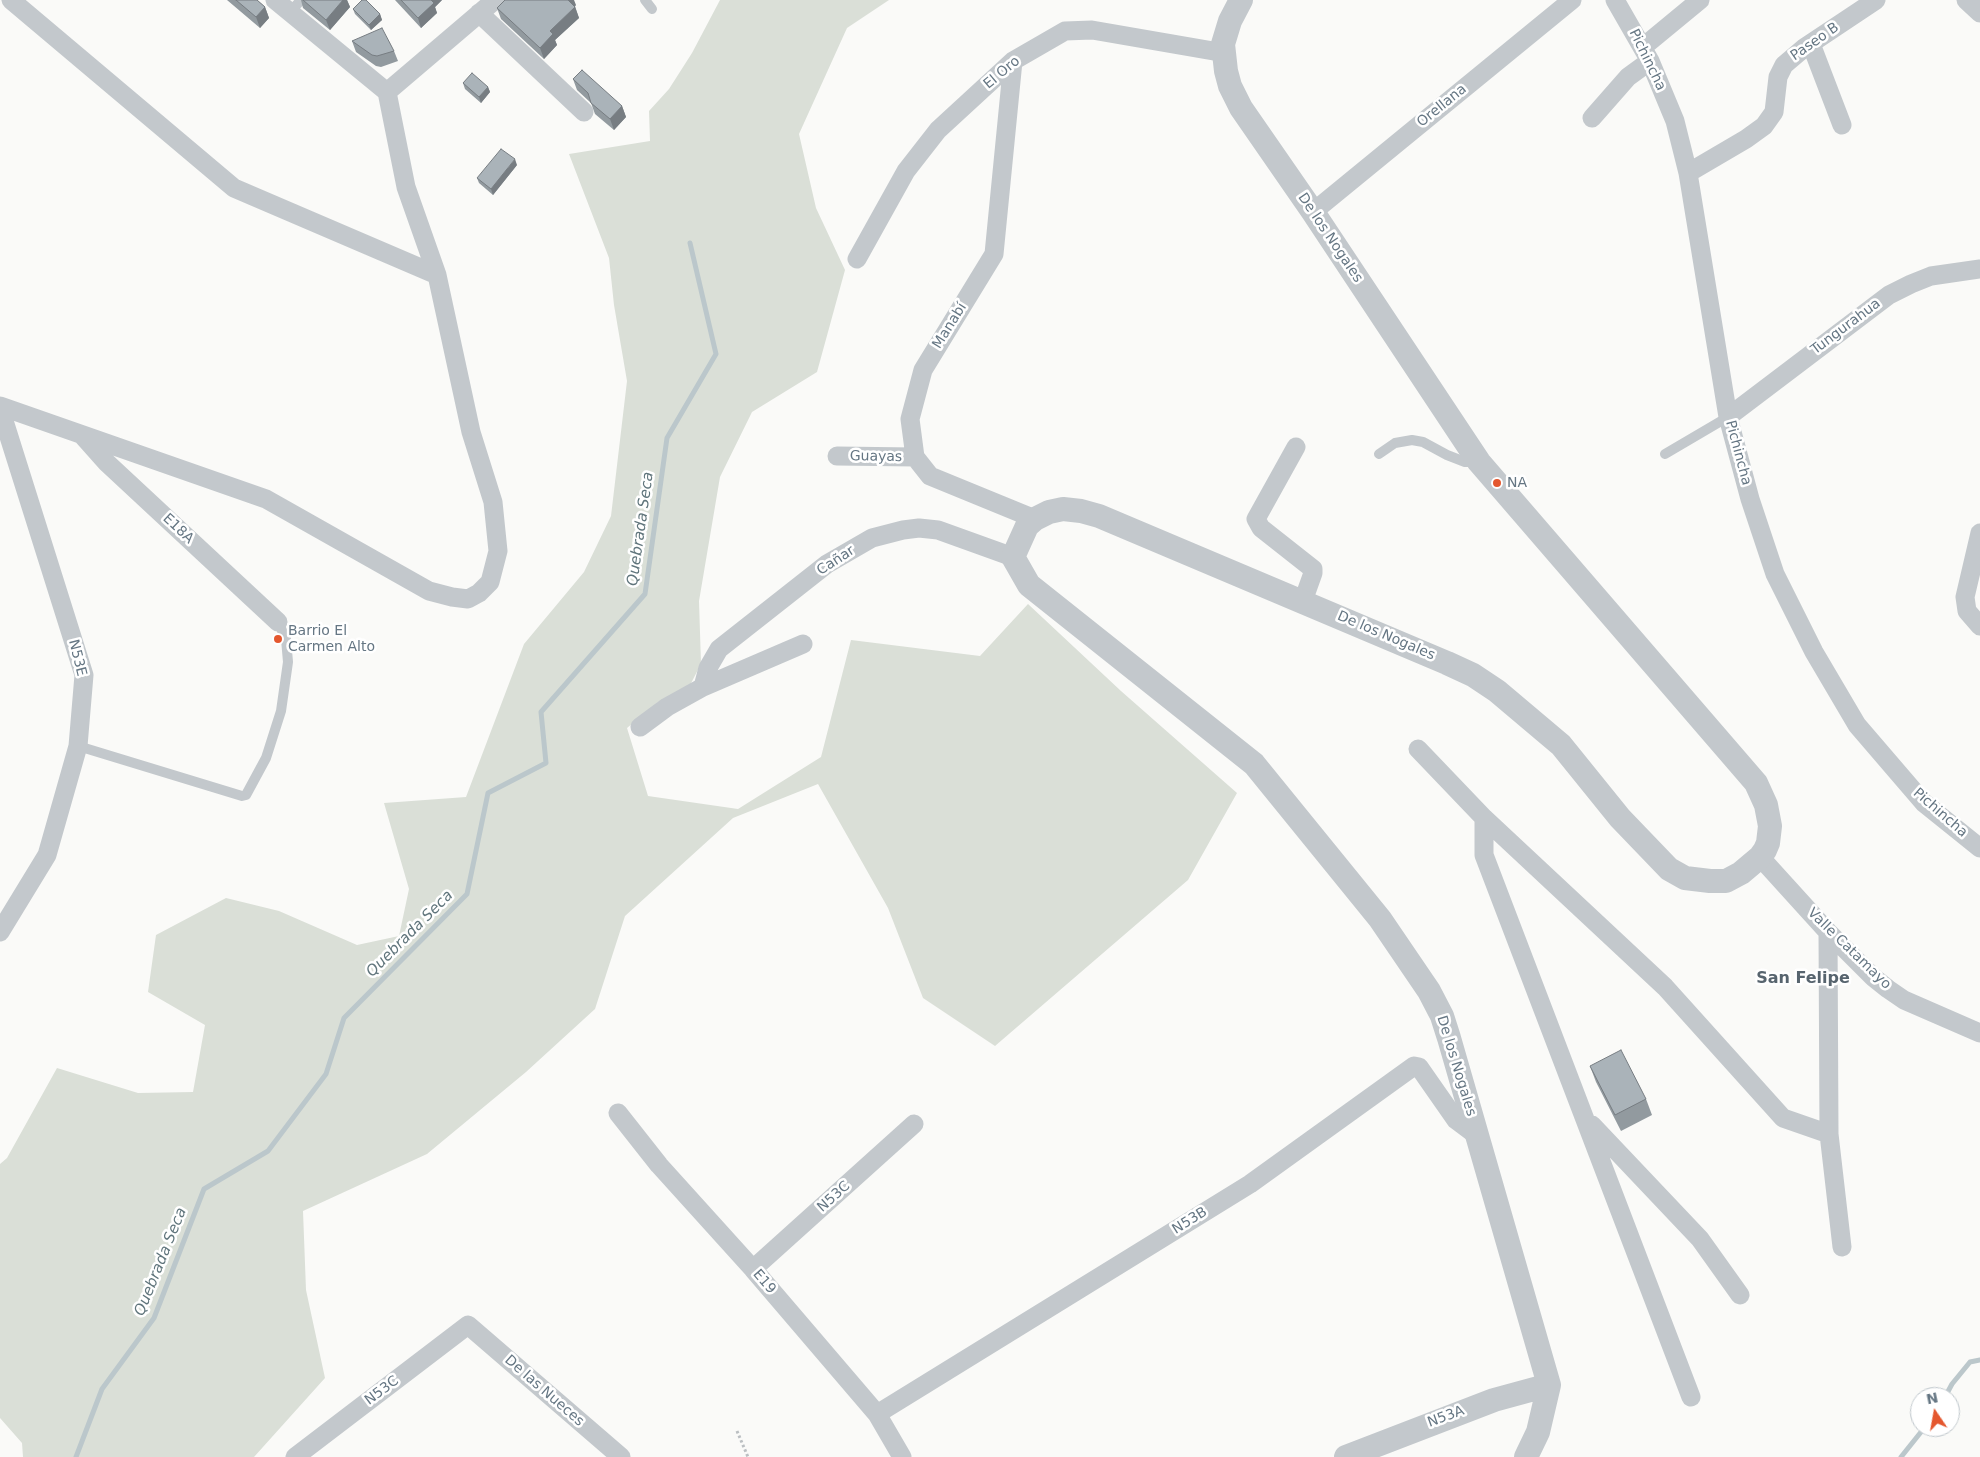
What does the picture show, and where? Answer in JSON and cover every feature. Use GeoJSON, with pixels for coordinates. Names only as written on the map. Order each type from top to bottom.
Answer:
{"type":"FeatureCollection","features":[{"type":"Feature","properties":{"kind":"street"},"geometry":{"type":"LineString","coordinates":[[11,0],[234,188],[437,275]]}},
{"type":"Feature","properties":{"kind":"street"},"geometry":{"type":"LineString","coordinates":[[387,92],[495,0]]}},
{"type":"Feature","properties":{"kind":"street","name":"De los Nogales"},"geometry":{"type":"LineString","coordinates":[[1035,519],[1048,512],[1063,509],[1099,516],[1303,601],[1473,675],[1497,691],[1561,745],[1620,818],[1677,875],[1693,880],[1726,881],[1741,873],[1760,857],[1768,844],[1770,826],[1766,805],[1756,783],[1479,462],[1313,212],[1240,108],[1230,86],[1226,71],[1223,44],[1232,16],[1242,0]]}},
{"type":"Feature","properties":{"kind":"street","name":"Orellana"},"geometry":{"type":"LineString","coordinates":[[1313,212],[1572,0]]}},
{"type":"Feature","properties":{"kind":"street","name":"Pichincha"},"geometry":{"type":"LineString","coordinates":[[1615,0],[1647,54],[1675,121],[1688,173],[1728,417],[1750,500],[1775,574],[1819,660],[1857,725],[1924,803],[1980,848]]}},
{"type":"Feature","properties":{"kind":"street"},"geometry":{"type":"LineString","coordinates":[[1592,118],[1647,54],[1700,0]]}},
{"type":"Feature","properties":{"kind":"street","name":"Paseo B"},"geometry":{"type":"LineString","coordinates":[[1688,173],[1746,139],[1764,126],[1774,112],[1780,70],[1790,59],[1876,0]]}},
{"type":"Feature","properties":{"kind":"street"},"geometry":{"type":"LineString","coordinates":[[1966,0],[1980,14]]}},
{"type":"Feature","properties":{"kind":"street"},"geometry":{"type":"LineString","coordinates":[[0,407],[266,499],[429,590],[452,597],[468,599],[480,593],[490,582],[498,551],[493,502],[471,432],[437,275],[406,187],[387,92],[289,4]]}},
{"type":"Feature","properties":{"kind":"street"},"geometry":{"type":"LineString","coordinates":[[479,13],[584,112]]}},
{"type":"Feature","properties":{"kind":"street","name":"El Oro"},"geometry":{"type":"LineString","coordinates":[[857,259],[906,171],[938,130],[1013,61],[1065,32],[1092,30],[1225,53]]}},
{"type":"Feature","properties":{"kind":"street"},"geometry":{"type":"LineString","coordinates":[[1811,44],[1842,125]]}},
{"type":"Feature","properties":{"kind":"street","name":"Manabí"},"geometry":{"type":"LineString","coordinates":[[915,457],[910,420],[923,370],[994,254],[1013,61]]}},
{"type":"Feature","properties":{"kind":"street","name":"Tungurahua"},"geometry":{"type":"LineString","coordinates":[[1728,417],[1889,295],[1931,276],[1980,269]]}},
{"type":"Feature","properties":{"kind":"street","name":"N53E"},"geometry":{"type":"LineString","coordinates":[[0,407],[84,675],[78,746],[47,855],[0,932]]}},
{"type":"Feature","properties":{"kind":"street","name":"E18A"},"geometry":{"type":"LineString","coordinates":[[81,434],[106,462],[278,622]]}},
{"type":"Feature","properties":{"kind":"street"},"geometry":{"type":"LineString","coordinates":[[1296,447],[1256,519],[1261,528],[1313,569],[1303,601]]}},
{"type":"Feature","properties":{"kind":"street","name":"Guayas"},"geometry":{"type":"LineString","coordinates":[[837,456],[915,457]]}},
{"type":"Feature","properties":{"kind":"street"},"geometry":{"type":"LineString","coordinates":[[915,457],[930,476],[1035,519],[1027,526],[1012,557]]}},
{"type":"Feature","properties":{"kind":"street","name":"Cañar"},"geometry":{"type":"LineString","coordinates":[[703,687],[710,663],[719,649],[827,564],[872,538],[919,528],[938,530],[1012,557]]}},
{"type":"Feature","properties":{"kind":"street"},"geometry":{"type":"LineString","coordinates":[[1980,533],[1965,597],[1967,611],[1980,626]]}},
{"type":"Feature","properties":{"kind":"street","name":"De los Nogales"},"geometry":{"type":"LineString","coordinates":[[1012,557],[1029,585],[1254,764],[1380,919],[1429,992],[1442,1016],[1449,1038],[1549,1385],[1538,1432],[1526,1457]]}},
{"type":"Feature","properties":{"kind":"street"},"geometry":{"type":"LineString","coordinates":[[640,727],[667,707],[703,687],[803,644]]}},
{"type":"Feature","properties":{"kind":"street"},"geometry":{"type":"LineString","coordinates":[[1418,749],[1484,818],[1665,988],[1783,1118],[1829,1134]]}},
{"type":"Feature","properties":{"kind":"street"},"geometry":{"type":"LineString","coordinates":[[1484,818],[1484,855],[1691,1397]]}},
{"type":"Feature","properties":{"kind":"street","name":"Valle Catamayo"},"geometry":{"type":"LineString","coordinates":[[1760,857],[1828,932],[1873,977],[1904,1000],[1980,1033]]}},
{"type":"Feature","properties":{"kind":"street"},"geometry":{"type":"LineString","coordinates":[[1828,932],[1829,1134],[1842,1247]]}},
{"type":"Feature","properties":{"kind":"street","name":"N53B"},"geometry":{"type":"LineString","coordinates":[[877,1414],[1250,1184],[1414,1066],[1419,1066],[1456,1120],[1476,1135]]}},
{"type":"Feature","properties":{"kind":"street","name":"E19"},"geometry":{"type":"LineString","coordinates":[[618,1113],[659,1165],[753,1269],[877,1414],[902,1457]]}},
{"type":"Feature","properties":{"kind":"street"},"geometry":{"type":"LineString","coordinates":[[1584,1116],[1700,1240],[1740,1295]]}},
{"type":"Feature","properties":{"kind":"street","name":"N53C"},"geometry":{"type":"LineString","coordinates":[[753,1269],[914,1124]]}},
{"type":"Feature","properties":{"kind":"street","name":"N53C"},"geometry":{"type":"LineString","coordinates":[[295,1457],[468,1325]]}},
{"type":"Feature","properties":{"kind":"street","name":"De las Nueces"},"geometry":{"type":"LineString","coordinates":[[468,1325],[621,1457]]}},
{"type":"Feature","properties":{"kind":"street","name":"N53A"},"geometry":{"type":"LineString","coordinates":[[1346,1457],[1494,1400],[1549,1385]]}},
{"type":"Feature","properties":{"kind":"lane"},"geometry":{"type":"LineString","coordinates":[[645,0],[652,9]]}},
{"type":"Feature","properties":{"kind":"lane"},"geometry":{"type":"LineString","coordinates":[[1665,454],[1728,417]]}},
{"type":"Feature","properties":{"kind":"lane"},"geometry":{"type":"LineString","coordinates":[[1379,454],[1395,444],[1412,440],[1423,442],[1465,462],[1479,462]]}},
{"type":"Feature","properties":{"kind":"lane"},"geometry":{"type":"LineString","coordinates":[[78,746],[242,796],[246,795],[266,758],[282,711],[288,662],[286,639],[278,622]]}},
{"type":"Feature","properties":{"kind":"path"},"geometry":{"type":"LineString","coordinates":[[737,1431],[748,1457]]}},
{"type":"Feature","properties":{"kind":"shaded area"},"geometry":{"type":"Polygon","coordinates":[[[720,0],[889,0],[847,28],[799,134],[816,208],[845,270],[817,372],[752,412],[720,477],[699,601],[701,664],[687,691],[658,702],[627,728],[648,796],[738,809],[821,757],[851,640],[980,656],[1028,604],[1121,691],[1237,793],[1188,880],[995,1046],[923,998],[888,908],[818,784],[733,818],[625,916],[595,1009],[526,1072],[427,1154],[303,1211],[306,1290],[325,1378],[254,1457],[23,1457],[22,1443],[0,1418],[0,1164],[7,1158],[57,1068],[138,1093],[193,1092],[205,1025],[148,992],[156,935],[226,898],[279,911],[357,945],[399,936],[409,889],[384,803],[466,797],[524,644],[584,572],[611,516],[627,381],[614,305],[609,258],[569,154],[650,141],[649,111],[669,89],[692,53],[720,0]]]}},
{"type":"Feature","properties":{"kind":"building"},"geometry":{"type":"Polygon","coordinates":[[[236,0],[257,0],[265,7],[256,17],[236,0]]]}},
{"type":"Feature","properties":{"kind":"building"},"geometry":{"type":"Polygon","coordinates":[[[303,0],[343,0],[326,20],[303,0]]]}},
{"type":"Feature","properties":{"kind":"building"},"geometry":{"type":"Polygon","coordinates":[[[362,0],[366,0],[380,14],[369,25],[353,9],[362,0]]]}},
{"type":"Feature","properties":{"kind":"building"},"geometry":{"type":"Polygon","coordinates":[[[401,0],[431,0],[434,3],[418,18],[401,0]]]}},
{"type":"Feature","properties":{"kind":"building"},"geometry":{"type":"Polygon","coordinates":[[[505,0],[568,0],[575,7],[550,31],[553,34],[540,48],[497,8],[505,0]]]}},
{"type":"Feature","properties":{"kind":"building"},"geometry":{"type":"Polygon","coordinates":[[[382,28],[394,51],[377,56],[372,55],[352,41],[382,28]]]}},
{"type":"Feature","properties":{"kind":"building"},"geometry":{"type":"Polygon","coordinates":[[[582,70],[622,106],[610,119],[591,103],[588,93],[573,79],[582,70]]]}},
{"type":"Feature","properties":{"kind":"building"},"geometry":{"type":"Polygon","coordinates":[[[472,73],[488,87],[479,97],[463,83],[472,73]]]}},
{"type":"Feature","properties":{"kind":"building"},"geometry":{"type":"Polygon","coordinates":[[[501,149],[515,159],[491,189],[477,178],[501,149]]]}},
{"type":"Feature","properties":{"kind":"building"},"geometry":{"type":"Polygon","coordinates":[[[1621,1050],[1646,1099],[1615,1115],[1590,1066],[1621,1050]]]}},
{"type":"Feature","properties":{"kind":"waterway","name":"Quebrada Seca"},"geometry":{"type":"LineString","coordinates":[[76,1457],[102,1389],[154,1318],[204,1189],[268,1151],[326,1074],[344,1018],[467,894],[488,793],[546,763],[541,712],[645,594],[667,438],[716,354],[690,243]]}},
{"type":"Feature","properties":{"kind":"waterway"},"geometry":{"type":"LineString","coordinates":[[1950,1387],[1970,1362],[1980,1360]]}},
{"type":"Feature","properties":{"kind":"waterway"},"geometry":{"type":"LineString","coordinates":[[1901,1457],[1917,1437]]}},
{"type":"Feature","properties":{"kind":"place","name":"NA"},"geometry":{"type":"Point","coordinates":[1497,483]}},
{"type":"Feature","properties":{"kind":"place","name":"Barrio El Carmen Alto"},"geometry":{"type":"Point","coordinates":[278,639]}},
{"type":"Feature","properties":{"kind":"district","name":"San Felipe"},"geometry":{"type":"Point","coordinates":[1803,979]}}]}
